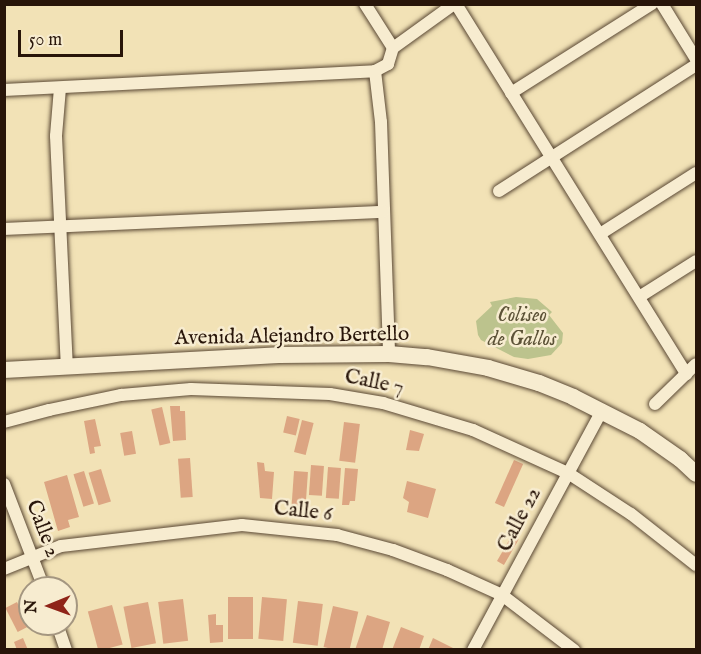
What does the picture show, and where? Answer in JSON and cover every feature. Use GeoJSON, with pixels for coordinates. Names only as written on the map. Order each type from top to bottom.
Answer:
{"type":"FeatureCollection","features":[{"type":"Feature","properties":{"kind":"main road","name":"Avenida Alejandro Bertello"},"geometry":{"type":"LineString","coordinates":[[4,370],[279,355],[389,354],[427,357],[488,368],[539,383],[602,410],[640,431],[680,459],[696,474]]}},
{"type":"Feature","properties":{"kind":"street"},"geometry":{"type":"LineString","coordinates":[[365,4],[393,48]]}},
{"type":"Feature","properties":{"kind":"street"},"geometry":{"type":"LineString","coordinates":[[4,90],[375,71],[388,64],[393,48],[455,4],[686,374]]}},
{"type":"Feature","properties":{"kind":"street"},"geometry":{"type":"LineString","coordinates":[[511,93],[652,4]]}},
{"type":"Feature","properties":{"kind":"street"},"geometry":{"type":"LineString","coordinates":[[662,4],[696,59]]}},
{"type":"Feature","properties":{"kind":"street"},"geometry":{"type":"LineString","coordinates":[[499,191],[696,64]]}},
{"type":"Feature","properties":{"kind":"street"},"geometry":{"type":"LineString","coordinates":[[375,71],[381,122],[389,354]]}},
{"type":"Feature","properties":{"kind":"street"},"geometry":{"type":"LineString","coordinates":[[60,88],[56,136],[67,368]]}},
{"type":"Feature","properties":{"kind":"street"},"geometry":{"type":"LineString","coordinates":[[600,234],[696,173]]}},
{"type":"Feature","properties":{"kind":"street"},"geometry":{"type":"LineString","coordinates":[[4,229],[384,212]]}},
{"type":"Feature","properties":{"kind":"street"},"geometry":{"type":"LineString","coordinates":[[639,297],[696,261]]}},
{"type":"Feature","properties":{"kind":"street"},"geometry":{"type":"LineString","coordinates":[[655,404],[696,364]]}},
{"type":"Feature","properties":{"kind":"street","name":"Calle 7"},"geometry":{"type":"LineString","coordinates":[[4,422],[121,395],[191,389],[330,394],[383,403],[462,427],[568,473],[631,514],[696,565]]}},
{"type":"Feature","properties":{"kind":"street","name":"Calle 22"},"geometry":{"type":"LineString","coordinates":[[473,650],[602,410]]}},
{"type":"Feature","properties":{"kind":"street","name":"Calle 2"},"geometry":{"type":"LineString","coordinates":[[4,484],[40,576]]}},
{"type":"Feature","properties":{"kind":"street","name":"Calle 6"},"geometry":{"type":"LineString","coordinates":[[4,569],[61,546],[242,525],[348,538],[447,570],[502,595],[574,650]]}},
{"type":"Feature","properties":{"kind":"green space","name":"Coliseo de Gallos"},"geometry":{"type":"Polygon","coordinates":[[[516,297],[537,299],[552,312],[549,315],[563,333],[562,343],[551,355],[528,359],[514,357],[481,340],[476,321],[492,306],[490,302],[516,297]]]}},
{"type":"Feature","properties":{"kind":"building"},"geometry":{"type":"Polygon","coordinates":[[[170,406],[180,406],[180,411],[185,411],[186,440],[173,441],[170,406]]]}},
{"type":"Feature","properties":{"kind":"building"},"geometry":{"type":"Polygon","coordinates":[[[162,407],[170,443],[160,446],[151,409],[162,407]]]}},
{"type":"Feature","properties":{"kind":"building"},"geometry":{"type":"Polygon","coordinates":[[[287,416],[300,419],[296,435],[283,433],[287,416]]]}},
{"type":"Feature","properties":{"kind":"building"},"geometry":{"type":"Polygon","coordinates":[[[95,419],[101,446],[94,447],[95,453],[90,454],[84,421],[95,419]]]}},
{"type":"Feature","properties":{"kind":"building"},"geometry":{"type":"Polygon","coordinates":[[[302,420],[314,423],[306,455],[294,452],[302,420]]]}},
{"type":"Feature","properties":{"kind":"building"},"geometry":{"type":"Polygon","coordinates":[[[344,422],[360,424],[355,463],[339,461],[344,422]]]}},
{"type":"Feature","properties":{"kind":"building"},"geometry":{"type":"Polygon","coordinates":[[[410,430],[424,434],[419,451],[406,450],[410,430]]]}},
{"type":"Feature","properties":{"kind":"building"},"geometry":{"type":"Polygon","coordinates":[[[132,431],[136,454],[124,456],[120,433],[132,431]]]}},
{"type":"Feature","properties":{"kind":"building"},"geometry":{"type":"Polygon","coordinates":[[[190,458],[193,497],[181,498],[178,459],[190,458]]]}},
{"type":"Feature","properties":{"kind":"building"},"geometry":{"type":"Polygon","coordinates":[[[514,460],[523,464],[504,507],[495,503],[514,460]]]}},
{"type":"Feature","properties":{"kind":"building"},"geometry":{"type":"Polygon","coordinates":[[[257,462],[264,463],[265,471],[274,472],[272,499],[260,498],[257,462]]]}},
{"type":"Feature","properties":{"kind":"building"},"geometry":{"type":"Polygon","coordinates":[[[311,465],[324,466],[322,496],[309,495],[311,465]]]}},
{"type":"Feature","properties":{"kind":"building"},"geometry":{"type":"Polygon","coordinates":[[[328,467],[341,468],[339,499],[326,498],[328,467]]]}},
{"type":"Feature","properties":{"kind":"building"},"geometry":{"type":"Polygon","coordinates":[[[345,468],[358,469],[355,501],[350,501],[349,505],[342,505],[345,468]]]}},
{"type":"Feature","properties":{"kind":"building"},"geometry":{"type":"Polygon","coordinates":[[[101,469],[111,502],[99,505],[89,473],[101,469]]]}},
{"type":"Feature","properties":{"kind":"building"},"geometry":{"type":"Polygon","coordinates":[[[84,471],[94,504],[83,507],[73,474],[84,471]]]}},
{"type":"Feature","properties":{"kind":"building"},"geometry":{"type":"Polygon","coordinates":[[[294,471],[308,472],[305,508],[291,507],[294,471]]]}},
{"type":"Feature","properties":{"kind":"building"},"geometry":{"type":"Polygon","coordinates":[[[67,475],[79,517],[68,520],[70,527],[58,531],[44,482],[67,475]]]}},
{"type":"Feature","properties":{"kind":"building"},"geometry":{"type":"Polygon","coordinates":[[[407,481],[436,489],[428,518],[407,512],[409,502],[403,498],[407,481]]]}},
{"type":"Feature","properties":{"kind":"building"},"geometry":{"type":"Polygon","coordinates":[[[512,535],[519,539],[504,565],[497,561],[512,535]]]}},
{"type":"Feature","properties":{"kind":"building"},"geometry":{"type":"Polygon","coordinates":[[[228,597],[253,597],[253,639],[228,639],[228,597]]]}},
{"type":"Feature","properties":{"kind":"building"},"geometry":{"type":"Polygon","coordinates":[[[262,597],[287,599],[283,641],[258,639],[262,597]]]}},
{"type":"Feature","properties":{"kind":"building"},"geometry":{"type":"Polygon","coordinates":[[[183,599],[188,641],[163,644],[158,602],[183,599]]]}},
{"type":"Feature","properties":{"kind":"building"},"geometry":{"type":"Polygon","coordinates":[[[298,601],[323,604],[318,646],[293,643],[298,601]]]}},
{"type":"Feature","properties":{"kind":"building"},"geometry":{"type":"Polygon","coordinates":[[[17,602],[18,604],[18,632],[5,608],[17,602]]]}},
{"type":"Feature","properties":{"kind":"building"},"geometry":{"type":"Polygon","coordinates":[[[148,602],[156,643],[131,648],[123,607],[148,602]]]}},
{"type":"Feature","properties":{"kind":"building"},"geometry":{"type":"Polygon","coordinates":[[[112,605],[123,645],[98,650],[88,611],[112,605]]]}},
{"type":"Feature","properties":{"kind":"building"},"geometry":{"type":"Polygon","coordinates":[[[333,606],[358,612],[350,650],[324,647],[333,606]]]}},
{"type":"Feature","properties":{"kind":"building"},"geometry":{"type":"Polygon","coordinates":[[[216,614],[216,625],[223,625],[223,642],[210,643],[208,615],[216,614]]]}},
{"type":"Feature","properties":{"kind":"building"},"geometry":{"type":"Polygon","coordinates":[[[367,615],[390,622],[382,650],[355,650],[367,615]]]}},
{"type":"Feature","properties":{"kind":"building"},"geometry":{"type":"Polygon","coordinates":[[[401,627],[424,636],[419,650],[392,650],[401,627]]]}},
{"type":"Feature","properties":{"kind":"building"},"geometry":{"type":"Polygon","coordinates":[[[23,638],[28,650],[17,650],[14,642],[23,638]]]}},
{"type":"Feature","properties":{"kind":"building"},"geometry":{"type":"Polygon","coordinates":[[[433,638],[457,650],[428,650],[433,638]]]}}]}
